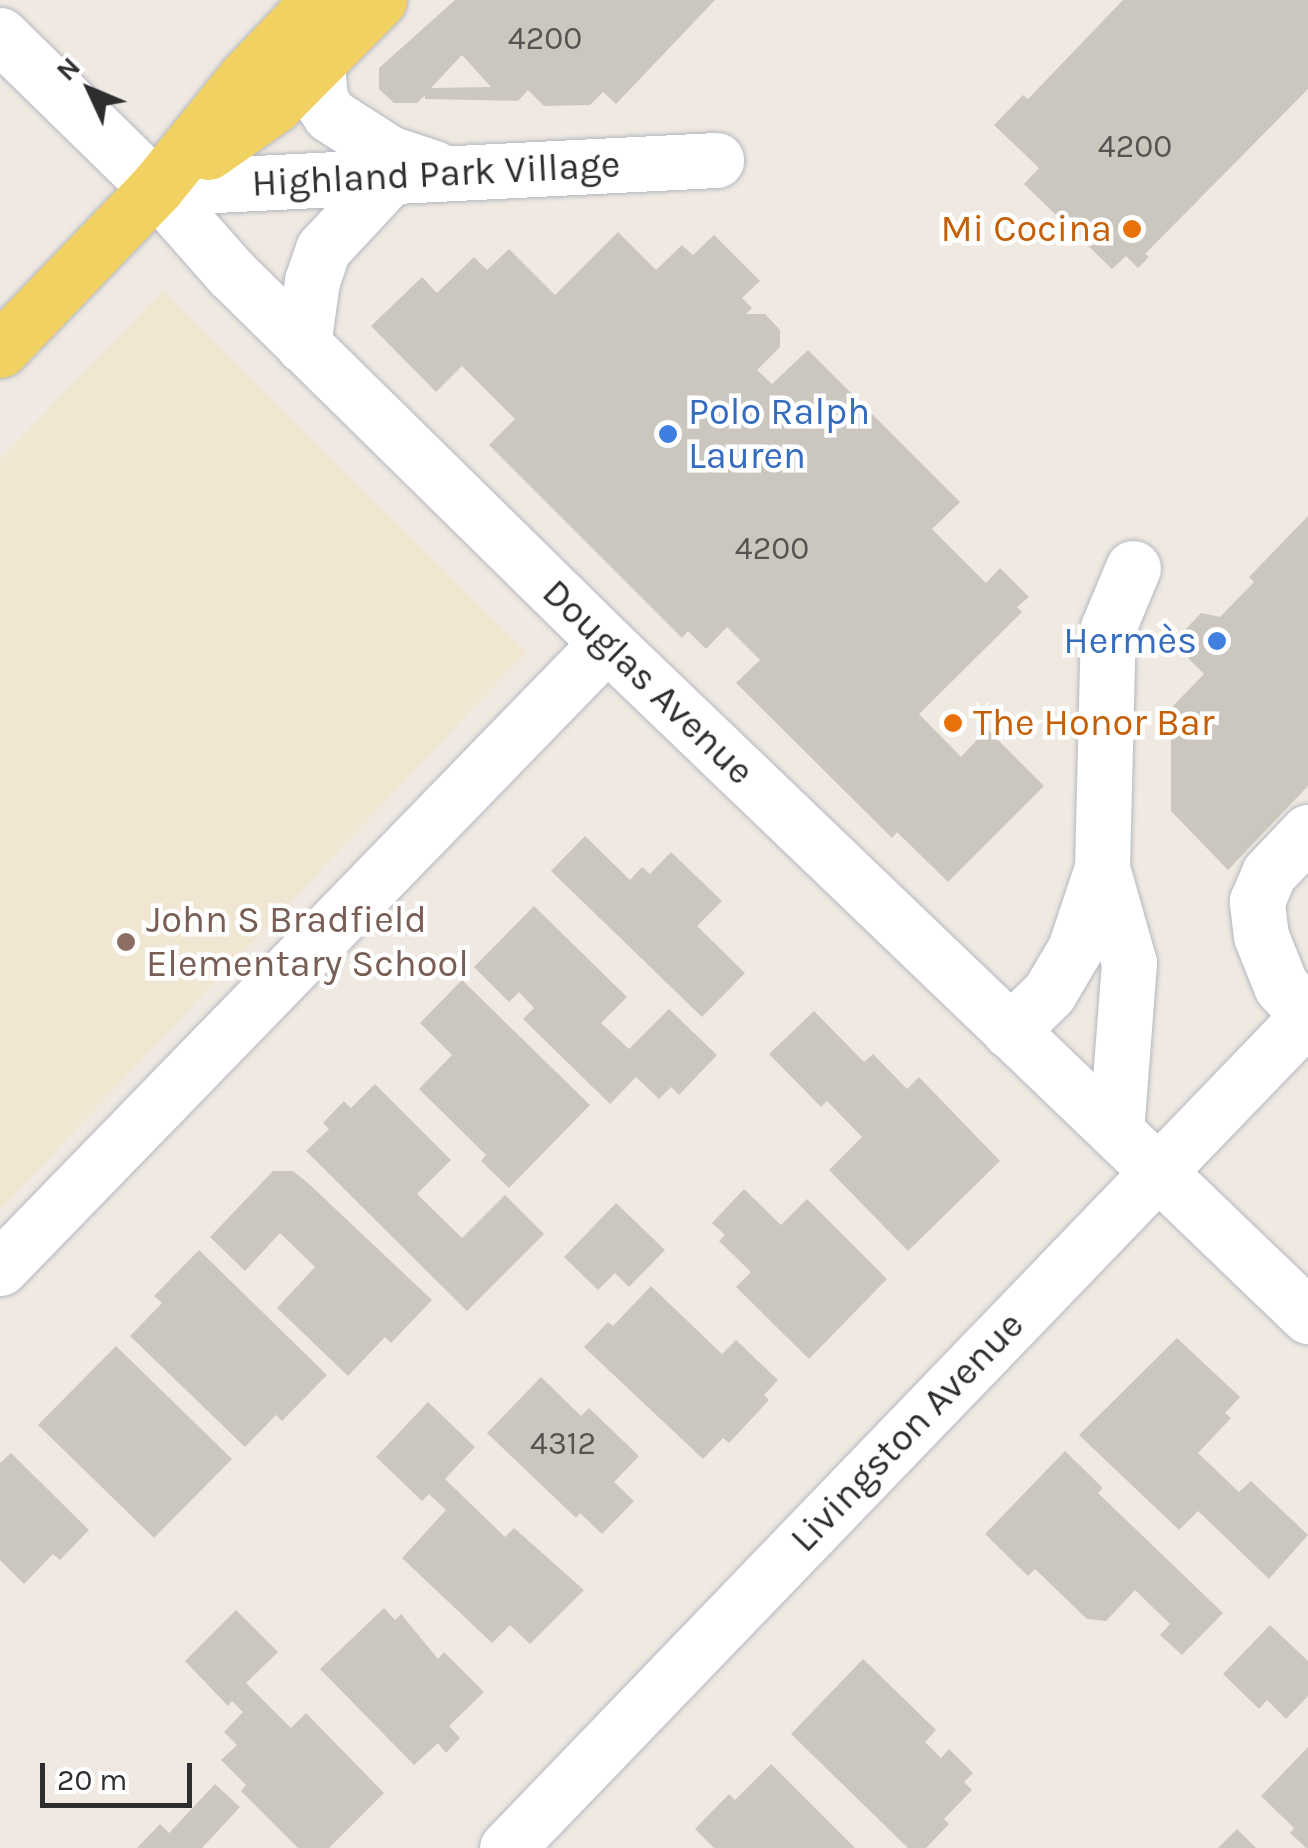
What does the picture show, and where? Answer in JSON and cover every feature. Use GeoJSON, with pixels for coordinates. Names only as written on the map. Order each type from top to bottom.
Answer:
{"type":"FeatureCollection","features":[{"type":"Feature","properties":{"kind":"main road"},"geometry":{"type":"LineString","coordinates":[[0,350],[156,188],[246,78],[319,0]]}},
{"type":"Feature","properties":{"kind":"main road"},"geometry":{"type":"LineString","coordinates":[[156,188],[275,105],[379,0]]}},
{"type":"Feature","properties":{"kind":"street","name":"Douglas Avenue"},"geometry":{"type":"LineString","coordinates":[[0,35],[156,188],[231,274],[1010,1032],[1308,1316]]}},
{"type":"Feature","properties":{"kind":"street"},"geometry":{"type":"LineString","coordinates":[[317,64],[320,100],[330,115],[389,154],[451,174]]}},
{"type":"Feature","properties":{"kind":"street","name":"Highland Park Village"},"geometry":{"type":"LineString","coordinates":[[156,188],[716,160]]}},
{"type":"Feature","properties":{"kind":"street"},"geometry":{"type":"LineString","coordinates":[[304,345],[312,281],[323,249],[390,177]]}},
{"type":"Feature","properties":{"kind":"street"},"geometry":{"type":"LineString","coordinates":[[1010,1032],[1048,993],[1075,949],[1102,868],[1108,628],[1134,568]]}},
{"type":"Feature","properties":{"kind":"street"},"geometry":{"type":"LineString","coordinates":[[0,1268],[607,642]]}},
{"type":"Feature","properties":{"kind":"street"},"geometry":{"type":"LineString","coordinates":[[1308,832],[1270,874],[1257,901],[1260,936],[1282,986],[1308,1016]]}},
{"type":"Feature","properties":{"kind":"street"},"geometry":{"type":"LineString","coordinates":[[1102,868],[1129,963],[1116,1132]]}},
{"type":"Feature","properties":{"kind":"street","name":"Livingston Avenue"},"geometry":{"type":"LineString","coordinates":[[507,1848],[1308,1016]]}},
{"type":"Feature","properties":{"kind":"shaded area","name":"John S Bradfield Elementary School"},"geometry":{"type":"Polygon","coordinates":[[[163,291],[526,652],[0,1210],[0,459],[163,291]]]}},
{"type":"Feature","properties":{"kind":"building"},"geometry":{"type":"Polygon","coordinates":[[[455,0],[715,0],[616,104],[603,92],[590,105],[544,106],[528,90],[518,101],[425,99],[425,95],[417,103],[394,103],[379,89],[379,68],[455,0]],[[462,55],[431,88],[491,87],[462,55]]]}},
{"type":"Feature","properties":{"kind":"building"},"geometry":{"type":"Polygon","coordinates":[[[1123,0],[1308,0],[1308,89],[1145,254],[1149,257],[1138,268],[1126,256],[1112,269],[1024,184],[1039,168],[994,125],[1023,95],[1028,99],[1123,0]]]}},
{"type":"Feature","properties":{"kind":"building"},"geometry":{"type":"Polygon","coordinates":[[[618,232],[656,270],[682,245],[693,255],[714,235],[760,281],[742,298],[752,308],[746,314],[765,314],[780,330],[780,347],[757,370],[772,384],[808,350],[960,502],[932,529],[986,583],[1000,568],[1029,597],[1017,607],[1022,612],[919,714],[961,757],[987,729],[1044,786],[948,882],[897,832],[892,838],[736,683],[760,660],[727,627],[706,649],[688,631],[682,638],[489,445],[515,419],[462,366],[436,392],[371,326],[422,277],[437,293],[474,257],[487,270],[509,249],[555,295],[618,232]]]}},
{"type":"Feature","properties":{"kind":"building"},"geometry":{"type":"Polygon","coordinates":[[[1308,516],[1308,786],[1228,870],[1171,811],[1171,708],[1204,674],[1180,650],[1186,644],[1185,630],[1201,613],[1220,617],[1254,582],[1249,577],[1308,516]]]}},
{"type":"Feature","properties":{"kind":"building"},"geometry":{"type":"Polygon","coordinates":[[[585,836],[630,880],[642,867],[650,874],[671,852],[722,901],[697,926],[745,973],[702,1017],[551,871],[585,836]]]}},
{"type":"Feature","properties":{"kind":"building"},"geometry":{"type":"Polygon","coordinates":[[[534,906],[627,997],[601,1023],[629,1049],[669,1009],[717,1055],[679,1095],[671,1087],[659,1099],[636,1077],[610,1104],[523,1019],[534,1008],[519,992],[509,1002],[474,967],[534,906]]]}},
{"type":"Feature","properties":{"kind":"building"},"geometry":{"type":"Polygon","coordinates":[[[462,980],[590,1105],[509,1188],[481,1161],[486,1155],[419,1089],[452,1055],[420,1023],[462,980]]]}},
{"type":"Feature","properties":{"kind":"building"},"geometry":{"type":"Polygon","coordinates":[[[814,1011],[864,1062],[873,1054],[907,1089],[919,1077],[1000,1161],[908,1251],[829,1170],[862,1137],[827,1101],[821,1107],[769,1054],[814,1011]]]}},
{"type":"Feature","properties":{"kind":"building"},"geometry":{"type":"Polygon","coordinates":[[[375,1084],[451,1160],[417,1194],[462,1238],[505,1195],[544,1234],[467,1311],[306,1151],[329,1129],[323,1123],[344,1101],[351,1108],[375,1084]]]}},
{"type":"Feature","properties":{"kind":"building"},"geometry":{"type":"Polygon","coordinates":[[[273,1171],[293,1171],[308,1183],[432,1300],[391,1343],[385,1337],[348,1376],[277,1308],[315,1267],[280,1233],[245,1271],[210,1237],[273,1171]]]}},
{"type":"Feature","properties":{"kind":"building"},"geometry":{"type":"Polygon","coordinates":[[[744,1189],[781,1225],[807,1199],[887,1279],[809,1359],[736,1287],[751,1272],[719,1241],[725,1235],[712,1223],[744,1189]]]}},
{"type":"Feature","properties":{"kind":"building"},"geometry":{"type":"Polygon","coordinates":[[[616,1203],[665,1250],[629,1287],[615,1273],[598,1290],[564,1257],[616,1203]]]}},
{"type":"Feature","properties":{"kind":"building"},"geometry":{"type":"Polygon","coordinates":[[[199,1250],[327,1375],[282,1421],[276,1415],[245,1447],[130,1336],[162,1303],[154,1296],[199,1250]]]}},
{"type":"Feature","properties":{"kind":"building"},"geometry":{"type":"Polygon","coordinates":[[[651,1286],[722,1354],[736,1340],[778,1380],[764,1395],[769,1400],[729,1443],[723,1438],[703,1459],[584,1347],[608,1322],[613,1326],[651,1286]]]}},
{"type":"Feature","properties":{"kind":"building"},"geometry":{"type":"Polygon","coordinates":[[[1177,1338],[1240,1397],[1225,1413],[1231,1418],[1198,1453],[1239,1492],[1251,1481],[1308,1535],[1269,1579],[1198,1511],[1179,1530],[1079,1435],[1177,1338]]]}},
{"type":"Feature","properties":{"kind":"building"},"geometry":{"type":"Polygon","coordinates":[[[116,1346],[232,1459],[154,1538],[38,1425],[116,1346]]]}},
{"type":"Feature","properties":{"kind":"building"},"geometry":{"type":"Polygon","coordinates":[[[541,1377],[581,1416],[589,1408],[639,1456],[614,1482],[634,1501],[602,1534],[580,1513],[576,1518],[487,1433],[541,1377]]]}},
{"type":"Feature","properties":{"kind":"building"},"geometry":{"type":"Polygon","coordinates":[[[428,1402],[475,1447],[445,1479],[505,1537],[514,1528],[584,1590],[530,1644],[510,1625],[492,1643],[402,1558],[446,1510],[429,1494],[422,1501],[376,1457],[428,1402]]]}},
{"type":"Feature","properties":{"kind":"building"},"geometry":{"type":"Polygon","coordinates":[[[1065,1451],[1103,1488],[1098,1493],[1223,1613],[1182,1655],[1160,1635],[1170,1624],[1135,1590],[1106,1621],[1087,1619],[1035,1569],[1028,1576],[985,1534],[1065,1451]]]}},
{"type":"Feature","properties":{"kind":"building"},"geometry":{"type":"Polygon","coordinates":[[[11,1453],[89,1530],[60,1560],[53,1554],[24,1584],[0,1560],[0,1463],[11,1453]]]}},
{"type":"Feature","properties":{"kind":"building"},"geometry":{"type":"Polygon","coordinates":[[[384,1608],[395,1620],[401,1614],[438,1659],[444,1652],[484,1692],[449,1726],[460,1738],[446,1753],[438,1743],[414,1765],[320,1669],[384,1608]]]}},
{"type":"Feature","properties":{"kind":"building"},"geometry":{"type":"Polygon","coordinates":[[[236,1610],[278,1652],[246,1683],[291,1728],[306,1713],[384,1793],[329,1848],[298,1848],[241,1791],[246,1785],[221,1760],[237,1745],[224,1732],[243,1712],[232,1701],[228,1706],[185,1661],[236,1610]]]}},
{"type":"Feature","properties":{"kind":"building"},"geometry":{"type":"Polygon","coordinates":[[[1270,1625],[1308,1661],[1308,1696],[1286,1719],[1267,1700],[1259,1709],[1223,1674],[1270,1625]]]}},
{"type":"Feature","properties":{"kind":"building"},"geometry":{"type":"Polygon","coordinates":[[[863,1659],[936,1730],[925,1742],[941,1758],[949,1749],[973,1773],[964,1782],[972,1790],[944,1819],[949,1824],[926,1848],[908,1848],[791,1734],[863,1659]]]}},
{"type":"Feature","properties":{"kind":"building"},"geometry":{"type":"Polygon","coordinates":[[[1308,1747],[1306,1848],[1290,1833],[1294,1828],[1261,1796],[1308,1747]]]}},
{"type":"Feature","properties":{"kind":"building"},"geometry":{"type":"Polygon","coordinates":[[[771,1764],[855,1848],[714,1848],[695,1829],[729,1794],[735,1800],[771,1764]]]}},
{"type":"Feature","properties":{"kind":"building"},"geometry":{"type":"Polygon","coordinates":[[[215,1784],[240,1807],[202,1848],[137,1848],[160,1824],[169,1833],[215,1784]]]}},
{"type":"Feature","properties":{"kind":"building"},"geometry":{"type":"Polygon","coordinates":[[[1237,1829],[1256,1848],[1218,1848],[1237,1829]]]}},
{"type":"Feature","properties":{"kind":"place","name":"Mi Cocina"},"geometry":{"type":"Point","coordinates":[1132,229]}},
{"type":"Feature","properties":{"kind":"place","name":"Polo Ralph Lauren"},"geometry":{"type":"Point","coordinates":[668,434]}},
{"type":"Feature","properties":{"kind":"place","name":"Hermès"},"geometry":{"type":"Point","coordinates":[1217,641]}},
{"type":"Feature","properties":{"kind":"place","name":"The Honor Bar"},"geometry":{"type":"Point","coordinates":[953,723]}},
{"type":"Feature","properties":{"kind":"place","name":"John S Bradfield Elementary School"},"geometry":{"type":"Point","coordinates":[126,942]}}]}
